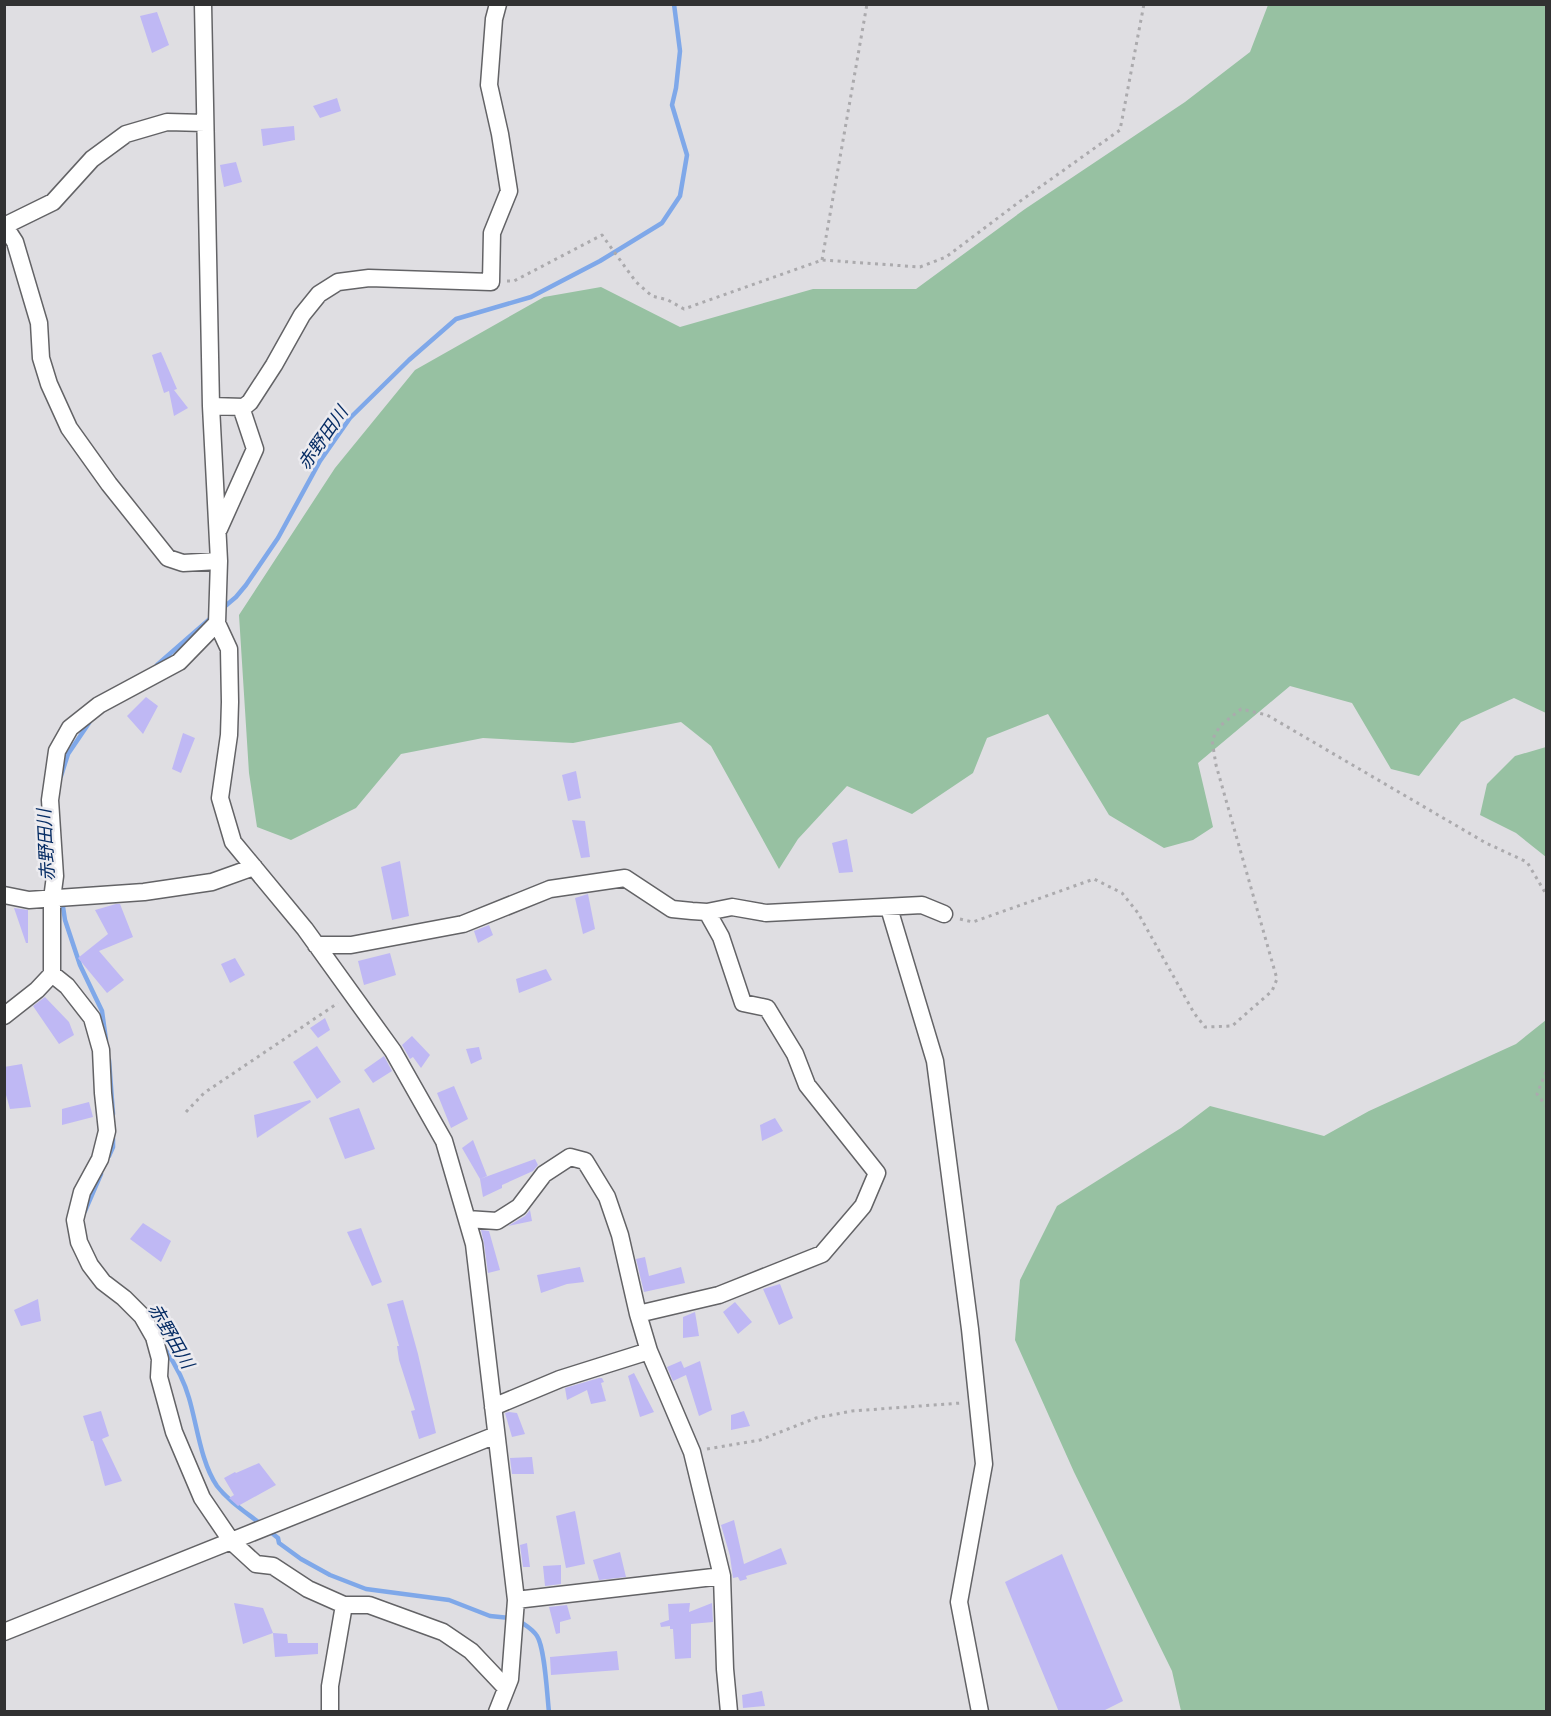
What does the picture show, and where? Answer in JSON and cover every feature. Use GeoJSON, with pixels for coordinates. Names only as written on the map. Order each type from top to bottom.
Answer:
{"type":"FeatureCollection","features":[{"type":"Feature","properties":{"kind":"street"},"geometry":{"type":"LineString","coordinates":[[203,4],[211,406],[219,561],[217,623],[229,649],[229,735],[220,798],[233,842],[353,994],[393,1051],[444,1142],[474,1244],[516,1600],[510,1679],[497,1712]]}},
{"type":"Feature","properties":{"kind":"street"},"geometry":{"type":"LineString","coordinates":[[211,406],[244,407],[250,402],[302,315],[319,294],[338,282],[369,278],[491,282],[492,233],[509,191],[489,85],[494,19],[498,4]]}},
{"type":"Feature","properties":{"kind":"street"},"geometry":{"type":"LineString","coordinates":[[205,123],[166,122],[126,134],[92,159],[53,202],[5,226],[15,242],[39,323],[40,358],[69,428],[109,484],[168,558],[183,563],[219,561]]}},
{"type":"Feature","properties":{"kind":"street"},"geometry":{"type":"LineString","coordinates":[[218,533],[255,449],[242,407]]}},
{"type":"Feature","properties":{"kind":"street"},"geometry":{"type":"LineString","coordinates":[[4,1016],[38,990],[52,974],[52,899],[55,876],[50,800],[57,751],[70,728],[99,705],[178,662],[217,623]]}},
{"type":"Feature","properties":{"kind":"street"},"geometry":{"type":"LineString","coordinates":[[4,895],[29,900],[144,892],[212,882],[254,867]]}},
{"type":"Feature","properties":{"kind":"street"},"geometry":{"type":"LineString","coordinates":[[316,945],[351,945],[463,924],[550,889],[625,878],[672,909],[707,912],[732,907],[766,913],[922,905],[944,914]]}},
{"type":"Feature","properties":{"kind":"street"},"geometry":{"type":"LineString","coordinates":[[889,908],[935,1060],[978,1401],[984,1464],[959,1602],[980,1712]]}},
{"type":"Feature","properties":{"kind":"street"},"geometry":{"type":"LineString","coordinates":[[638,1314],[719,1295],[822,1254],[863,1206],[878,1173],[807,1085],[795,1054],[767,1008],[742,1003],[721,937],[707,912]]}},
{"type":"Feature","properties":{"kind":"street"},"geometry":{"type":"LineString","coordinates":[[52,974],[67,986],[92,1018],[101,1050],[102,1093],[107,1131],[100,1159],[82,1192],[75,1220],[79,1242],[90,1265],[103,1282],[124,1298],[142,1317],[154,1337],[160,1359],[159,1377],[174,1432],[202,1498],[256,1564],[273,1566],[308,1589],[345,1605],[369,1605],[443,1632],[471,1651],[506,1688]]}},
{"type":"Feature","properties":{"kind":"street"},"geometry":{"type":"LineString","coordinates":[[466,1219],[497,1221],[519,1207],[544,1174],[570,1157],[585,1161],[607,1197],[620,1235],[649,1351],[692,1452],[722,1576],[729,1712]]}},
{"type":"Feature","properties":{"kind":"street"},"geometry":{"type":"LineString","coordinates":[[493,1407],[560,1379],[649,1351]]}},
{"type":"Feature","properties":{"kind":"street"},"geometry":{"type":"LineString","coordinates":[[4,1632],[496,1435]]}},
{"type":"Feature","properties":{"kind":"street"},"geometry":{"type":"LineString","coordinates":[[516,1600],[722,1576]]}},
{"type":"Feature","properties":{"kind":"street"},"geometry":{"type":"LineString","coordinates":[[330,1712],[330,1686],[345,1605]]}},
{"type":"Feature","properties":{"kind":"path"},"geometry":{"type":"LineString","coordinates":[[822,260],[867,4]]}},
{"type":"Feature","properties":{"kind":"path"},"geometry":{"type":"LineString","coordinates":[[491,282],[514,281],[602,235],[636,282],[652,296],[668,300],[684,309],[822,260],[920,267],[946,257],[1120,130],[1144,4]]}},
{"type":"Feature","properties":{"kind":"path"},"geometry":{"type":"LineString","coordinates":[[944,914],[973,922],[1094,879],[1122,893],[1138,913],[1194,1013],[1205,1027],[1232,1026],[1272,991],[1277,980],[1213,748],[1212,740],[1220,726],[1240,709],[1267,715],[1486,843],[1527,862],[1546,894]]}},
{"type":"Feature","properties":{"kind":"path"},"geometry":{"type":"LineString","coordinates":[[186,1112],[204,1093],[353,994]]}},
{"type":"Feature","properties":{"kind":"path"},"geometry":{"type":"LineString","coordinates":[[1546,1072],[1537,1094],[1546,1106]]}},
{"type":"Feature","properties":{"kind":"path"},"geometry":{"type":"LineString","coordinates":[[692,1452],[760,1440],[816,1418],[852,1411],[978,1401]]}},
{"type":"Feature","properties":{"kind":"green space"},"geometry":{"type":"Polygon","coordinates":[[[1268,5],[1546,5],[1546,713],[1514,698],[1461,722],[1419,776],[1391,769],[1352,703],[1290,686],[1198,763],[1213,827],[1193,840],[1164,848],[1109,815],[1048,714],[987,738],[973,773],[912,814],[847,786],[798,839],[779,869],[711,746],[681,722],[573,743],[483,738],[401,754],[356,808],[291,840],[257,827],[249,773],[239,615],[335,468],[415,370],[544,297],[601,287],[680,327],[813,289],[916,289],[1025,209],[1185,102],[1250,52],[1268,5]]]}},
{"type":"Feature","properties":{"kind":"green space"},"geometry":{"type":"Polygon","coordinates":[[[1546,747],[1546,857],[1516,833],[1480,815],[1487,784],[1515,756],[1546,747]]]}},
{"type":"Feature","properties":{"kind":"green space"},"geometry":{"type":"Polygon","coordinates":[[[1546,1020],[1546,1711],[1181,1711],[1172,1671],[1074,1472],[1015,1340],[1020,1280],[1057,1206],[1181,1128],[1210,1106],[1324,1136],[1369,1111],[1516,1044],[1546,1020]]]}},
{"type":"Feature","properties":{"kind":"building"},"geometry":{"type":"Polygon","coordinates":[[[157,12],[169,45],[152,53],[140,16],[157,12]]]}},
{"type":"Feature","properties":{"kind":"building"},"geometry":{"type":"Polygon","coordinates":[[[337,98],[341,111],[320,118],[313,106],[337,98]]]}},
{"type":"Feature","properties":{"kind":"building"},"geometry":{"type":"Polygon","coordinates":[[[294,126],[295,140],[263,146],[261,129],[294,126]]]}},
{"type":"Feature","properties":{"kind":"building"},"geometry":{"type":"Polygon","coordinates":[[[236,162],[242,182],[224,187],[220,165],[236,162]]]}},
{"type":"Feature","properties":{"kind":"building"},"geometry":{"type":"Polygon","coordinates":[[[161,352],[177,389],[174,390],[188,408],[174,416],[169,391],[164,393],[152,355],[161,352]]]}},
{"type":"Feature","properties":{"kind":"building"},"geometry":{"type":"Polygon","coordinates":[[[146,697],[158,706],[143,734],[127,716],[146,697]]]}},
{"type":"Feature","properties":{"kind":"building"},"geometry":{"type":"Polygon","coordinates":[[[183,733],[195,738],[181,773],[172,769],[183,733]]]}},
{"type":"Feature","properties":{"kind":"building"},"geometry":{"type":"Polygon","coordinates":[[[576,771],[581,798],[568,801],[562,775],[576,771]]]}},
{"type":"Feature","properties":{"kind":"building"},"geometry":{"type":"Polygon","coordinates":[[[572,820],[585,821],[590,857],[581,858],[572,820]]]}},
{"type":"Feature","properties":{"kind":"building"},"geometry":{"type":"Polygon","coordinates":[[[847,839],[853,872],[839,873],[832,843],[847,839]]]}},
{"type":"Feature","properties":{"kind":"building"},"geometry":{"type":"Polygon","coordinates":[[[400,861],[409,916],[392,920],[381,867],[400,861]]]}},
{"type":"Feature","properties":{"kind":"building"},"geometry":{"type":"Polygon","coordinates":[[[588,894],[595,929],[583,934],[575,898],[588,894]]]}},
{"type":"Feature","properties":{"kind":"building"},"geometry":{"type":"Polygon","coordinates":[[[120,904],[133,937],[99,951],[124,980],[107,993],[78,958],[108,934],[95,910],[120,904]]]}},
{"type":"Feature","properties":{"kind":"building"},"geometry":{"type":"Polygon","coordinates":[[[14,908],[28,910],[28,943],[26,943],[14,908]]]}},
{"type":"Feature","properties":{"kind":"building"},"geometry":{"type":"Polygon","coordinates":[[[489,925],[493,935],[478,943],[474,931],[489,925]]]}},
{"type":"Feature","properties":{"kind":"building"},"geometry":{"type":"Polygon","coordinates":[[[390,953],[396,975],[364,985],[358,961],[390,953]]]}},
{"type":"Feature","properties":{"kind":"building"},"geometry":{"type":"Polygon","coordinates":[[[235,958],[245,975],[230,983],[221,964],[235,958]]]}},
{"type":"Feature","properties":{"kind":"building"},"geometry":{"type":"Polygon","coordinates":[[[546,969],[552,980],[519,993],[516,979],[546,969]]]}},
{"type":"Feature","properties":{"kind":"building"},"geometry":{"type":"Polygon","coordinates":[[[45,997],[69,1022],[74,1035],[59,1044],[33,1006],[45,997]]]}},
{"type":"Feature","properties":{"kind":"building"},"geometry":{"type":"Polygon","coordinates":[[[325,1018],[330,1030],[318,1038],[310,1028],[325,1018]]]}},
{"type":"Feature","properties":{"kind":"building"},"geometry":{"type":"Polygon","coordinates":[[[412,1036],[430,1055],[421,1068],[413,1057],[410,1059],[402,1045],[412,1036]]]}},
{"type":"Feature","properties":{"kind":"building"},"geometry":{"type":"Polygon","coordinates":[[[317,1046],[341,1082],[317,1099],[293,1062],[317,1046]]]}},
{"type":"Feature","properties":{"kind":"building"},"geometry":{"type":"Polygon","coordinates":[[[479,1047],[482,1059],[471,1064],[466,1049],[479,1047]]]}},
{"type":"Feature","properties":{"kind":"building"},"geometry":{"type":"Polygon","coordinates":[[[384,1056],[392,1071],[373,1083],[364,1070],[384,1056]]]}},
{"type":"Feature","properties":{"kind":"building"},"geometry":{"type":"Polygon","coordinates":[[[22,1064],[31,1107],[10,1109],[4,1088],[4,1067],[22,1064]]]}},
{"type":"Feature","properties":{"kind":"building"},"geometry":{"type":"Polygon","coordinates":[[[454,1086],[468,1119],[451,1128],[437,1093],[454,1086]]]}},
{"type":"Feature","properties":{"kind":"building"},"geometry":{"type":"Polygon","coordinates":[[[310,1100],[311,1102],[257,1138],[254,1115],[310,1100]]]}},
{"type":"Feature","properties":{"kind":"building"},"geometry":{"type":"Polygon","coordinates":[[[89,1102],[93,1117],[62,1125],[62,1109],[89,1102]]]}},
{"type":"Feature","properties":{"kind":"building"},"geometry":{"type":"Polygon","coordinates":[[[359,1108],[375,1149],[345,1159],[329,1118],[359,1108]]]}},
{"type":"Feature","properties":{"kind":"building"},"geometry":{"type":"Polygon","coordinates":[[[775,1118],[783,1131],[762,1141],[760,1125],[775,1118]]]}},
{"type":"Feature","properties":{"kind":"building"},"geometry":{"type":"Polygon","coordinates":[[[473,1140],[487,1176],[480,1179],[462,1148],[473,1140]]]}},
{"type":"Feature","properties":{"kind":"building"},"geometry":{"type":"Polygon","coordinates":[[[535,1159],[538,1165],[533,1171],[502,1185],[502,1188],[483,1197],[480,1179],[535,1159]]]}},
{"type":"Feature","properties":{"kind":"building"},"geometry":{"type":"Polygon","coordinates":[[[530,1210],[532,1221],[508,1226],[525,1216],[530,1210]]]}},
{"type":"Feature","properties":{"kind":"building"},"geometry":{"type":"Polygon","coordinates":[[[143,1223],[171,1241],[161,1262],[130,1239],[143,1223]]]}},
{"type":"Feature","properties":{"kind":"building"},"geometry":{"type":"Polygon","coordinates":[[[361,1228],[382,1282],[372,1286],[347,1232],[361,1228]]]}},
{"type":"Feature","properties":{"kind":"building"},"geometry":{"type":"Polygon","coordinates":[[[481,1230],[489,1231],[500,1270],[488,1273],[481,1230]]]}},
{"type":"Feature","properties":{"kind":"building"},"geometry":{"type":"Polygon","coordinates":[[[645,1257],[649,1276],[681,1267],[685,1283],[644,1292],[636,1259],[645,1257]]]}},
{"type":"Feature","properties":{"kind":"building"},"geometry":{"type":"Polygon","coordinates":[[[580,1267],[584,1282],[567,1284],[541,1293],[537,1275],[580,1267]]]}},
{"type":"Feature","properties":{"kind":"building"},"geometry":{"type":"Polygon","coordinates":[[[780,1284],[793,1318],[779,1325],[763,1289],[780,1284]]]}},
{"type":"Feature","properties":{"kind":"building"},"geometry":{"type":"Polygon","coordinates":[[[38,1299],[41,1321],[21,1326],[14,1310],[38,1299]]]}},
{"type":"Feature","properties":{"kind":"building"},"geometry":{"type":"Polygon","coordinates":[[[403,1300],[436,1433],[419,1439],[411,1411],[415,1410],[399,1360],[397,1346],[399,1346],[387,1304],[403,1300]]]}},
{"type":"Feature","properties":{"kind":"building"},"geometry":{"type":"Polygon","coordinates":[[[735,1302],[752,1322],[738,1334],[723,1312],[735,1302]]]}},
{"type":"Feature","properties":{"kind":"building"},"geometry":{"type":"Polygon","coordinates":[[[695,1312],[699,1336],[683,1338],[683,1317],[695,1312]]]}},
{"type":"Feature","properties":{"kind":"building"},"geometry":{"type":"Polygon","coordinates":[[[681,1361],[684,1368],[700,1361],[712,1410],[699,1416],[686,1375],[673,1381],[667,1367],[681,1361]]]}},
{"type":"Feature","properties":{"kind":"building"},"geometry":{"type":"Polygon","coordinates":[[[634,1373],[654,1412],[640,1417],[628,1376],[634,1373]]]}},
{"type":"Feature","properties":{"kind":"building"},"geometry":{"type":"Polygon","coordinates":[[[602,1378],[604,1382],[601,1383],[606,1401],[591,1404],[587,1390],[567,1400],[565,1388],[602,1378]]]}},
{"type":"Feature","properties":{"kind":"building"},"geometry":{"type":"Polygon","coordinates":[[[101,1411],[109,1436],[102,1439],[122,1481],[105,1486],[93,1441],[91,1441],[83,1416],[101,1411]]]}},
{"type":"Feature","properties":{"kind":"building"},"geometry":{"type":"Polygon","coordinates":[[[744,1411],[750,1426],[731,1430],[731,1415],[744,1411]]]}},
{"type":"Feature","properties":{"kind":"building"},"geometry":{"type":"Polygon","coordinates":[[[505,1413],[517,1413],[525,1434],[512,1437],[505,1413]]]}},
{"type":"Feature","properties":{"kind":"building"},"geometry":{"type":"Polygon","coordinates":[[[532,1457],[534,1474],[512,1474],[510,1458],[532,1457]]]}},
{"type":"Feature","properties":{"kind":"building"},"geometry":{"type":"Polygon","coordinates":[[[259,1463],[276,1485],[238,1506],[229,1498],[234,1495],[224,1478],[259,1463]]]}},
{"type":"Feature","properties":{"kind":"building"},"geometry":{"type":"Polygon","coordinates":[[[575,1511],[585,1564],[566,1568],[556,1516],[575,1511]]]}},
{"type":"Feature","properties":{"kind":"building"},"geometry":{"type":"Polygon","coordinates":[[[734,1520],[744,1564],[781,1548],[787,1564],[746,1576],[747,1579],[740,1581],[738,1577],[733,1578],[730,1556],[721,1525],[734,1520]]]}},
{"type":"Feature","properties":{"kind":"building"},"geometry":{"type":"Polygon","coordinates":[[[527,1543],[530,1567],[523,1567],[520,1545],[527,1543]]]}},
{"type":"Feature","properties":{"kind":"building"},"geometry":{"type":"Polygon","coordinates":[[[620,1552],[626,1577],[599,1580],[593,1560],[620,1552]]]}},
{"type":"Feature","properties":{"kind":"building"},"geometry":{"type":"Polygon","coordinates":[[[1062,1554],[1123,1701],[1101,1712],[1059,1712],[1005,1582],[1062,1554]]]}},
{"type":"Feature","properties":{"kind":"building"},"geometry":{"type":"Polygon","coordinates":[[[561,1565],[561,1584],[545,1586],[543,1566],[561,1565]]]}},
{"type":"Feature","properties":{"kind":"building"},"geometry":{"type":"Polygon","coordinates":[[[234,1603],[263,1608],[273,1633],[243,1644],[234,1603]]]}},
{"type":"Feature","properties":{"kind":"building"},"geometry":{"type":"Polygon","coordinates":[[[690,1603],[689,1612],[712,1603],[713,1622],[691,1624],[691,1658],[675,1659],[673,1629],[670,1629],[670,1626],[661,1627],[660,1623],[669,1620],[668,1604],[690,1603]]]}},
{"type":"Feature","properties":{"kind":"building"},"geometry":{"type":"Polygon","coordinates":[[[567,1605],[571,1619],[560,1622],[560,1633],[556,1634],[549,1607],[567,1605]]]}},
{"type":"Feature","properties":{"kind":"building"},"geometry":{"type":"Polygon","coordinates":[[[273,1633],[287,1634],[288,1643],[318,1643],[318,1654],[275,1657],[273,1633]]]}},
{"type":"Feature","properties":{"kind":"building"},"geometry":{"type":"Polygon","coordinates":[[[617,1651],[619,1670],[551,1675],[550,1657],[617,1651]]]}},
{"type":"Feature","properties":{"kind":"building"},"geometry":{"type":"Polygon","coordinates":[[[762,1691],[765,1706],[743,1708],[742,1695],[762,1691]]]}},
{"type":"Feature","properties":{"kind":"waterway","name":"赤野田川"},"geometry":{"type":"LineString","coordinates":[[223,608],[246,585],[278,538],[320,461],[350,418],[409,360],[456,319],[531,297],[600,261],[662,223],[680,196],[687,155],[672,105],[680,51],[674,4]]}},
{"type":"Feature","properties":{"kind":"waterway","name":"赤野田川"},"geometry":{"type":"LineString","coordinates":[[157,665],[212,617]]}},
{"type":"Feature","properties":{"kind":"waterway","name":"赤野田川"},"geometry":{"type":"LineString","coordinates":[[61,776],[68,754],[89,723]]}},
{"type":"Feature","properties":{"kind":"waterway","name":"赤野田川"},"geometry":{"type":"LineString","coordinates":[[62,900],[65,920],[80,965],[102,1011],[106,1040]]}},
{"type":"Feature","properties":{"kind":"waterway","name":"赤野田川"},"geometry":{"type":"LineString","coordinates":[[109,1060],[113,1114]]}},
{"type":"Feature","properties":{"kind":"waterway","name":"赤野田川"},"geometry":{"type":"LineString","coordinates":[[109,1156],[113,1147],[113,1138]]}},
{"type":"Feature","properties":{"kind":"waterway","name":"赤野田川"},"geometry":{"type":"LineString","coordinates":[[85,1211],[101,1174]]}},
{"type":"Feature","properties":{"kind":"waterway","name":"赤野田川"},"geometry":{"type":"LineString","coordinates":[[165,1349],[187,1391],[203,1455],[212,1477],[227,1497],[262,1525]]}},
{"type":"Feature","properties":{"kind":"waterway","name":"赤野田川"},"geometry":{"type":"LineString","coordinates":[[268,1530],[278,1538],[279,1543],[301,1559],[330,1575],[366,1589],[449,1600],[490,1616],[510,1618]]}},
{"type":"Feature","properties":{"kind":"waterway","name":"赤野田川"},"geometry":{"type":"LineString","coordinates":[[518,1620],[533,1631],[540,1642],[549,1712]]}}]}
